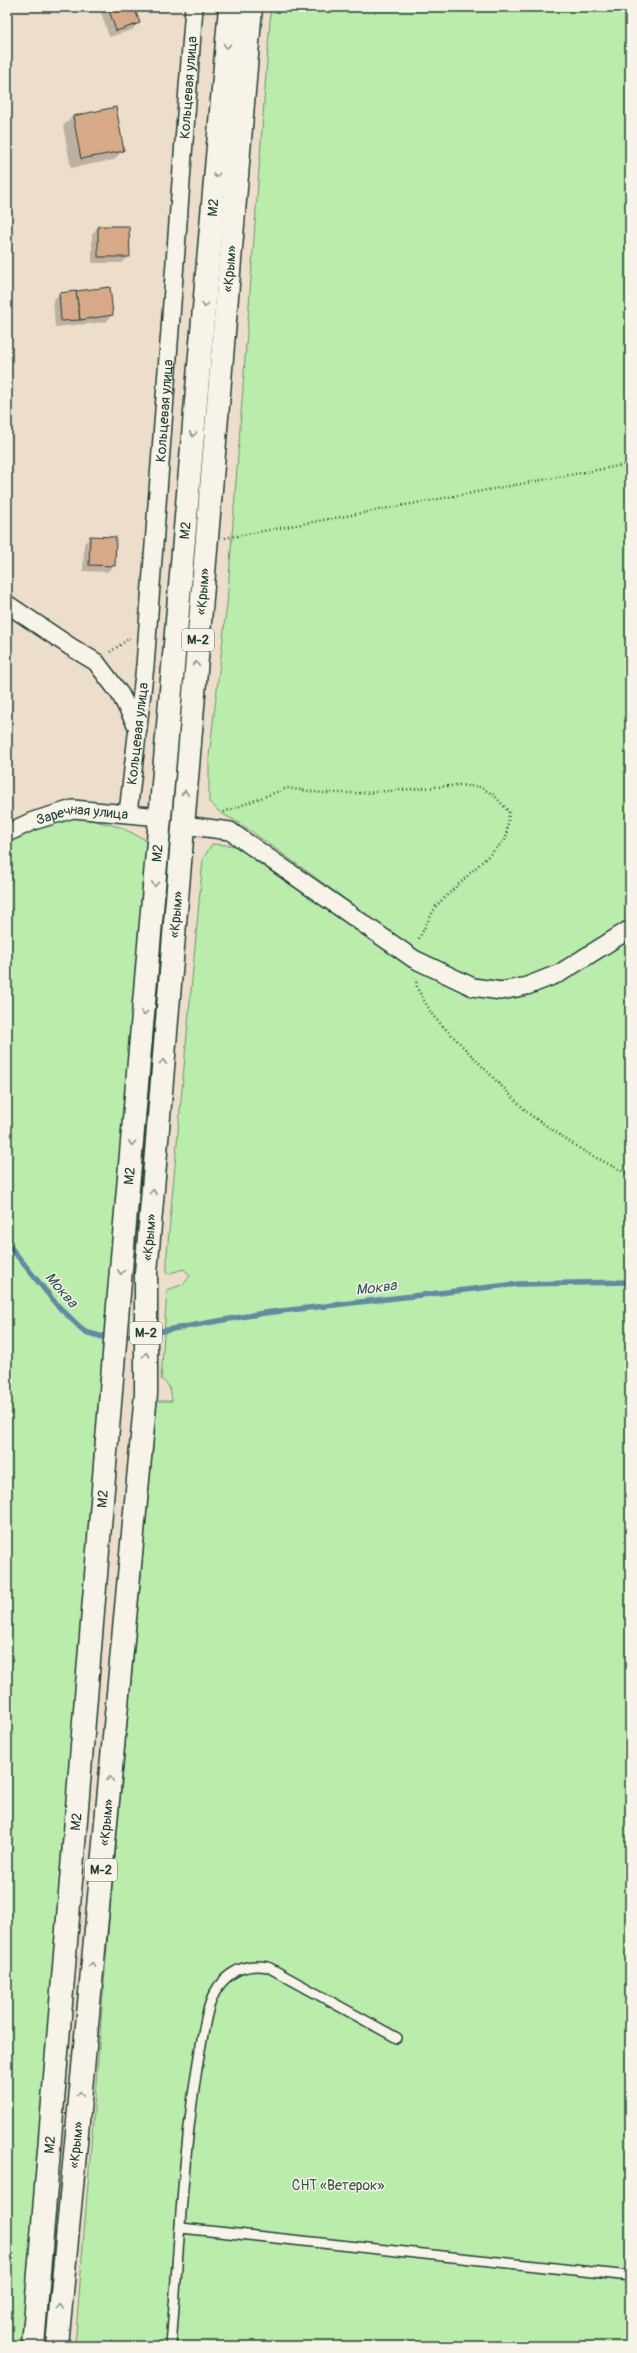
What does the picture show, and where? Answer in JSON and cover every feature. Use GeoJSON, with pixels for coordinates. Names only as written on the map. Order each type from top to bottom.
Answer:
{"type":"FeatureCollection","features":[{"type":"Feature","properties":{"kind":"highway","name":"М2"},"geometry":{"type":"LineString","coordinates":[[33,2346],[160,817],[230,7]]}},
{"type":"Feature","properties":{"kind":"highway","name":"«Крым»"},"geometry":{"type":"LineString","coordinates":[[57,2346],[146,1394],[146,1272],[251,7]]}},
{"type":"Feature","properties":{"kind":"street","name":"Кольцевая улица"},"geometry":{"type":"LineString","coordinates":[[128,813],[148,625],[194,7]]}},
{"type":"Feature","properties":{"kind":"street"},"geometry":{"type":"LineString","coordinates":[[7,604],[96,662],[120,694],[138,728]]}},
{"type":"Feature","properties":{"kind":"street","name":"Заречная улица"},"geometry":{"type":"LineString","coordinates":[[7,833],[33,821],[73,809],[160,817]]}},
{"type":"Feature","properties":{"kind":"street"},"geometry":{"type":"LineString","coordinates":[[184,824],[230,831],[414,959],[473,987],[501,991],[527,986],[560,973],[630,929]]}},
{"type":"Feature","properties":{"kind":"lane"},"geometry":{"type":"LineString","coordinates":[[171,2346],[191,2100],[209,2006],[222,1982],[235,1972],[252,1964],[268,1967],[397,2038]]}},
{"type":"Feature","properties":{"kind":"lane"},"geometry":{"type":"LineString","coordinates":[[181,2228],[630,2276]]}},
{"type":"Feature","properties":{"kind":"path"},"geometry":{"type":"LineString","coordinates":[[206,541],[630,464]]}},
{"type":"Feature","properties":{"kind":"path"},"geometry":{"type":"LineString","coordinates":[[96,662],[148,625]]}},
{"type":"Feature","properties":{"kind":"path"},"geometry":{"type":"LineString","coordinates":[[221,813],[287,788],[322,793],[364,793],[460,785],[480,787],[494,795],[509,812],[506,839],[436,906],[413,948],[417,988],[433,1016],[529,1114],[585,1152],[630,1175]]}},
{"type":"Feature","properties":{"kind":"green space"},"geometry":{"type":"Polygon","coordinates":[[[271,7],[630,7],[630,921],[557,967],[528,979],[510,982],[477,979],[413,948],[244,826],[221,813],[209,802],[209,757],[227,604],[271,7]]]}},
{"type":"Feature","properties":{"kind":"green space"},"geometry":{"type":"Polygon","coordinates":[[[73,816],[120,827],[144,839],[156,858],[36,2346],[7,2346],[7,835],[73,816]]]}},
{"type":"Feature","properties":{"kind":"green space","name":"СНТ «Ветерок»"},"geometry":{"type":"Polygon","coordinates":[[[212,844],[238,846],[310,897],[411,963],[498,998],[630,935],[630,2346],[75,2346],[109,1921],[157,1401],[172,1401],[170,1388],[161,1379],[167,1290],[184,1284],[190,1276],[184,1269],[167,1274],[167,1253],[203,859],[212,844]]]}},
{"type":"Feature","properties":{"kind":"building"},"geometry":{"type":"Polygon","coordinates":[[[108,7],[134,7],[140,23],[116,31],[108,7]]]}},
{"type":"Feature","properties":{"kind":"building"},"geometry":{"type":"Polygon","coordinates":[[[116,107],[124,151],[81,159],[73,116],[116,107]]]}},
{"type":"Feature","properties":{"kind":"building"},"geometry":{"type":"Polygon","coordinates":[[[98,226],[129,226],[130,257],[98,257],[98,226]]]}},
{"type":"Feature","properties":{"kind":"building"},"geometry":{"type":"Polygon","coordinates":[[[110,287],[113,315],[80,320],[76,291],[110,287]]]}},
{"type":"Feature","properties":{"kind":"building"},"geometry":{"type":"Polygon","coordinates":[[[76,291],[80,320],[61,321],[59,293],[76,291]]]}},
{"type":"Feature","properties":{"kind":"building"},"geometry":{"type":"Polygon","coordinates":[[[90,536],[116,537],[115,566],[89,565],[90,536]]]}},
{"type":"Feature","properties":{"kind":"waterway","name":"Моква"},"geometry":{"type":"LineString","coordinates":[[7,1243],[57,1305],[85,1332],[107,1338]]}},
{"type":"Feature","properties":{"kind":"waterway","name":"Моква"},"geometry":{"type":"LineString","coordinates":[[150,1333],[264,1313],[518,1284],[630,1282]]}},
{"type":"Feature","properties":{"kind":"waterway","name":"Моква"},"geometry":{"type":"LineString","coordinates":[[127,1336],[141,1334]]}}]}
